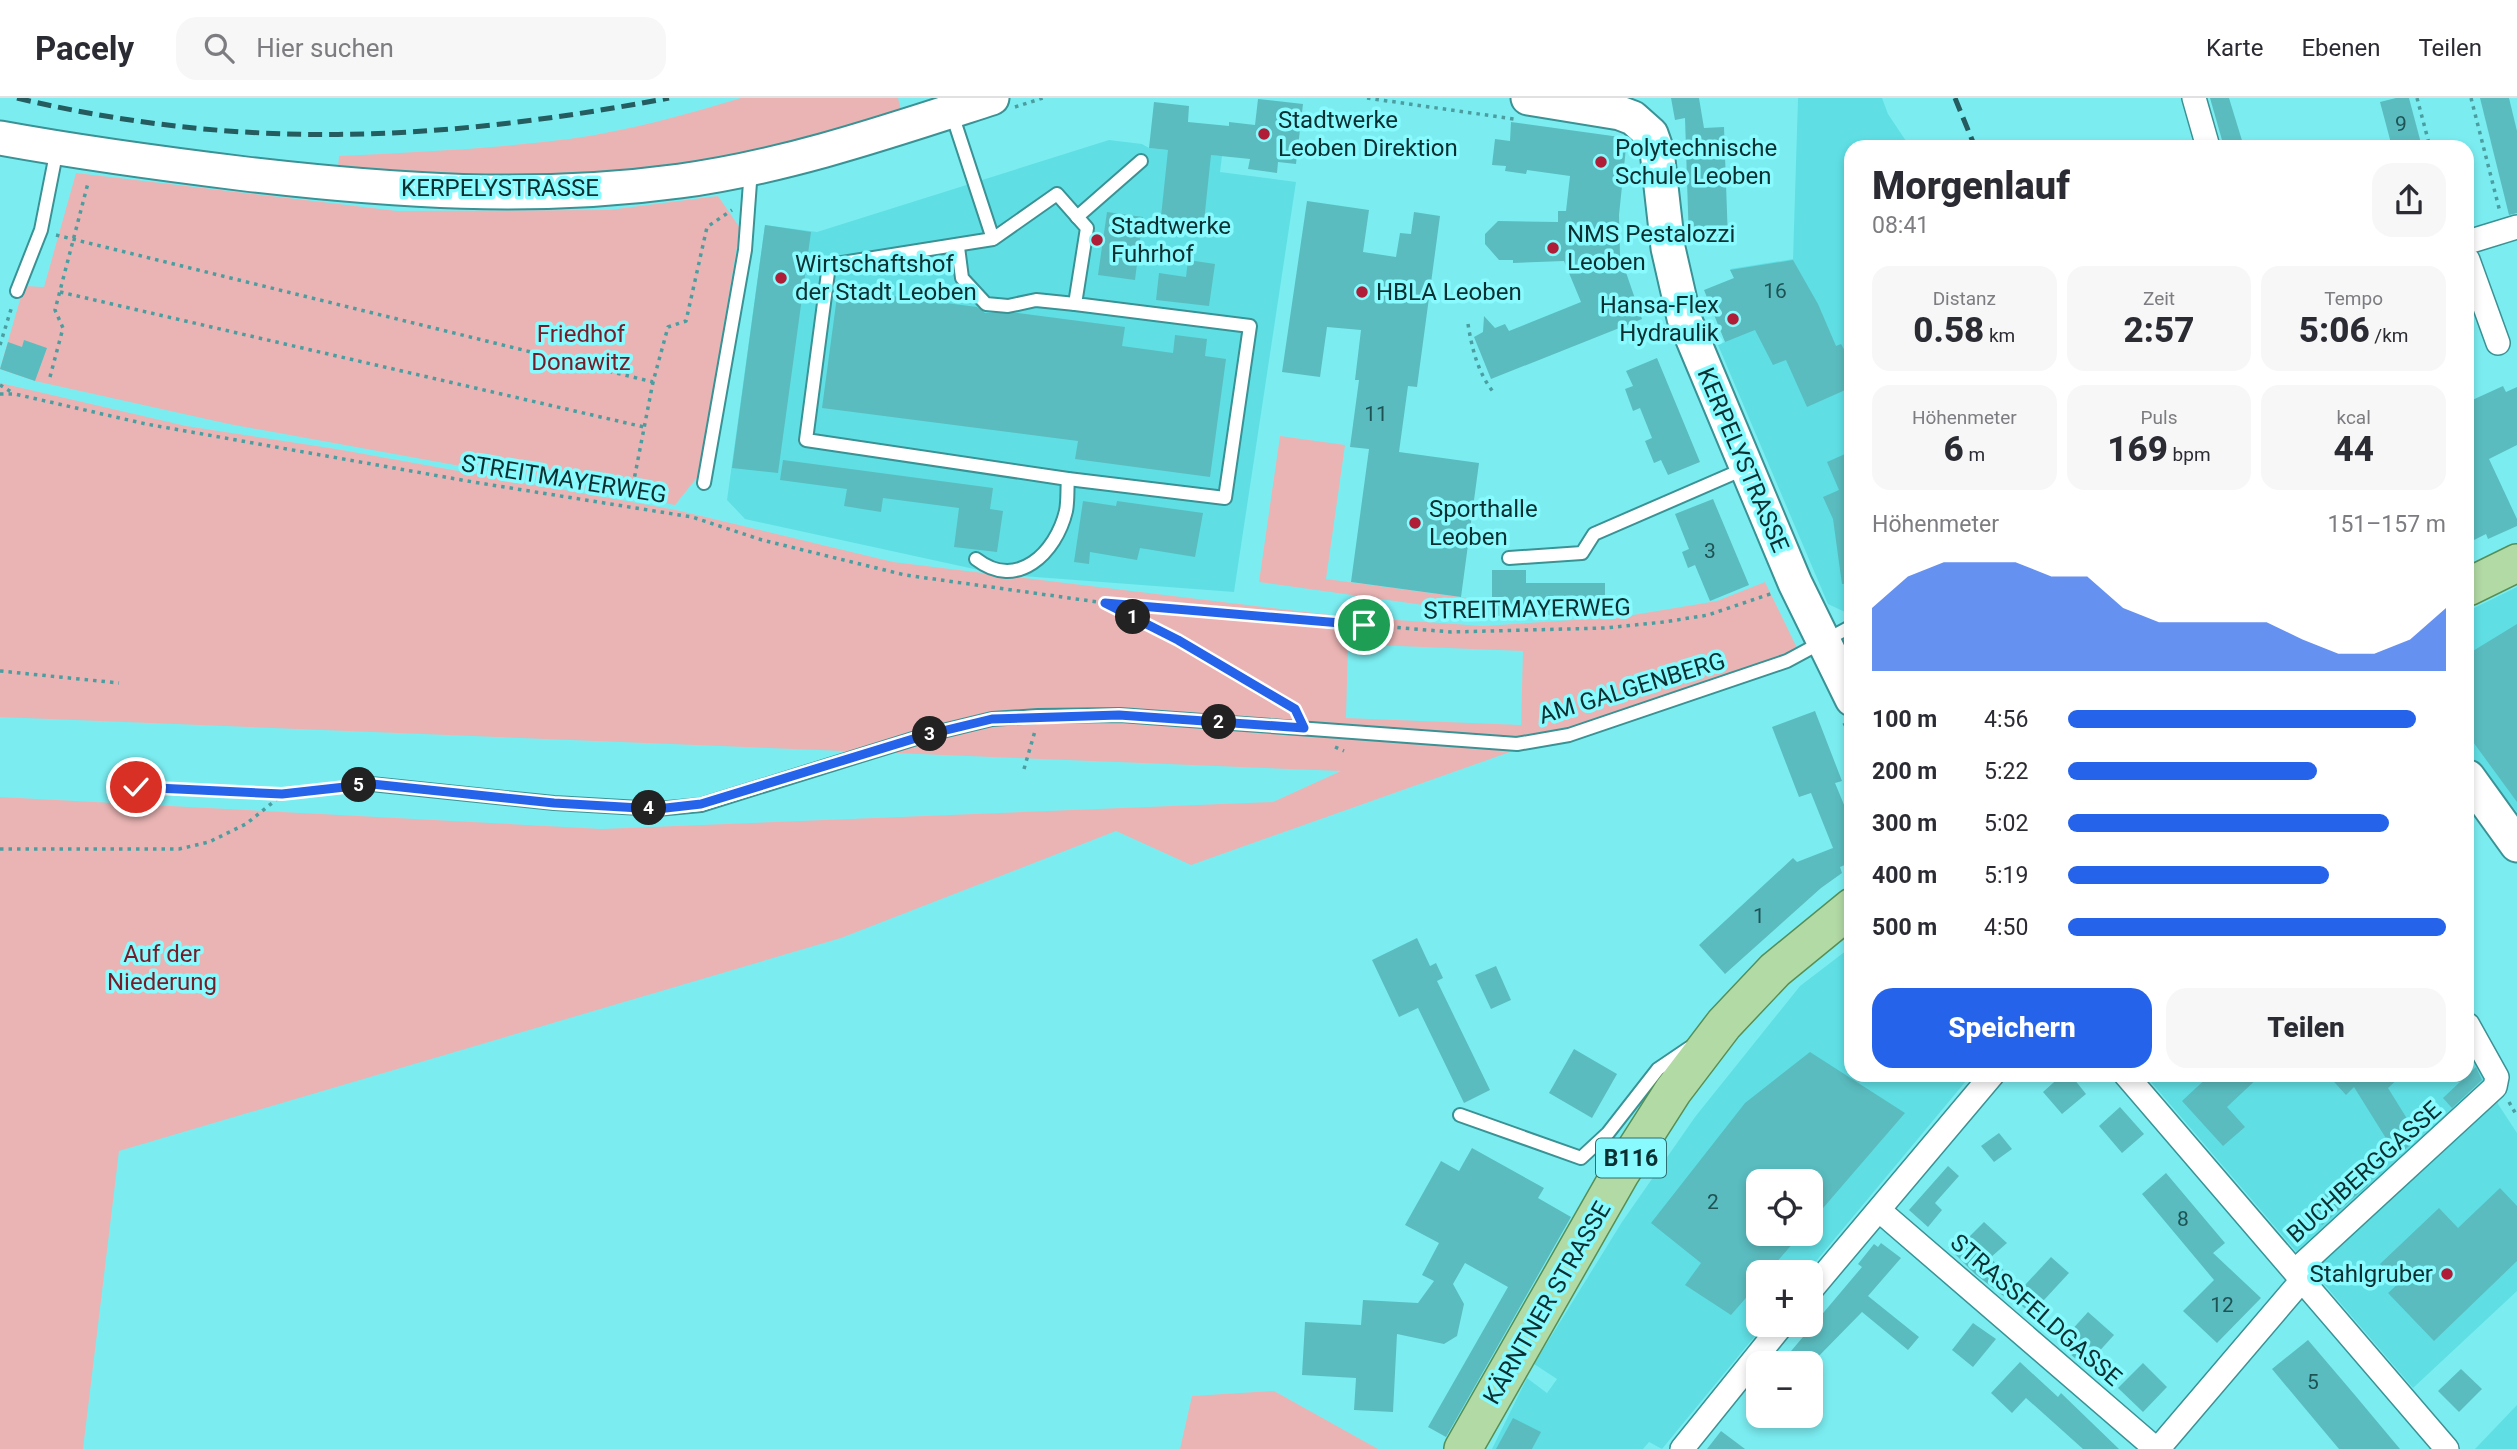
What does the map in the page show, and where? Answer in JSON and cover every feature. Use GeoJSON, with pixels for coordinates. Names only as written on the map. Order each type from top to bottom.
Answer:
{"type":"FeatureCollection","features":[{"type":"Feature","properties":{"kind":"main road","name":"KERPELYSTRASSE"},"geometry":{"type":"LineString","coordinates":[[0,138],[57,149],[323,183],[443,193],[608,188],[680,181],[751,182],[992,98]]}},
{"type":"Feature","properties":{"kind":"main road","name":"KERPELYSTRASSE"},"geometry":{"type":"LineString","coordinates":[[1526,109],[1622,106],[1651,134],[1657,151],[1668,248],[1684,318],[1822,642],[1844,703]]}},
{"type":"Feature","properties":{"kind":"main road"},"geometry":{"type":"LineString","coordinates":[[2474,584],[2517,563]]}},
{"type":"Feature","properties":{"kind":"main road"},"geometry":{"type":"LineString","coordinates":[[2474,785],[2517,845]]}},
{"type":"Feature","properties":{"kind":"main road","name":"KÄRNTNER STRASSE"},"geometry":{"type":"LineString","coordinates":[[1463,1449],[1620,1174],[1673,1091],[1724,1024],[1775,970],[1844,914]]}},
{"type":"Feature","properties":{"kind":"street"},"geometry":{"type":"LineString","coordinates":[[2194,98],[2206,140]]}},
{"type":"Feature","properties":{"kind":"street"},"geometry":{"type":"LineString","coordinates":[[2474,240],[2511,229]]}},
{"type":"Feature","properties":{"kind":"street"},"geometry":{"type":"LineString","coordinates":[[2474,277],[2498,343]]}},
{"type":"Feature","properties":{"kind":"street","name":"BUCHBERGGASSE"},"geometry":{"type":"LineString","coordinates":[[2157,1449],[2299,1276],[2497,1083],[2474,1037]]}},
{"type":"Feature","properties":{"kind":"street"},"geometry":{"type":"LineString","coordinates":[[1823,1276],[1986,1082]]}},
{"type":"Feature","properties":{"kind":"street"},"geometry":{"type":"LineString","coordinates":[[2132,1082],[2447,1449]]}},
{"type":"Feature","properties":{"kind":"street","name":"STRASSFELDGASSE"},"geometry":{"type":"LineString","coordinates":[[1880,1211],[2157,1449]]}},
{"type":"Feature","properties":{"kind":"street"},"geometry":{"type":"LineString","coordinates":[[1682,1449],[1772,1337]]}},
{"type":"Feature","properties":{"kind":"lane"},"geometry":{"type":"LineString","coordinates":[[951,111],[993,239]]}},
{"type":"Feature","properties":{"kind":"lane"},"geometry":{"type":"LineString","coordinates":[[17,291],[41,230],[57,149]]}},
{"type":"Feature","properties":{"kind":"lane"},"geometry":{"type":"LineString","coordinates":[[1077,217],[1141,161]]}},
{"type":"Feature","properties":{"kind":"lane"},"geometry":{"type":"LineString","coordinates":[[704,483],[745,250],[751,182]]}},
{"type":"Feature","properties":{"kind":"lane"},"geometry":{"type":"LineString","coordinates":[[958,247],[962,278],[986,303],[1008,306],[1036,300],[1250,326],[1224,498],[1068,479],[806,440],[829,265],[958,247],[993,239],[1057,194],[1087,228],[1075,304]]}},
{"type":"Feature","properties":{"kind":"lane"},"geometry":{"type":"LineString","coordinates":[[1509,558],[1582,553],[1594,534],[1746,468]]}},
{"type":"Feature","properties":{"kind":"lane"},"geometry":{"type":"LineString","coordinates":[[976,559],[988,569],[1000,571],[1014,571],[1038,560],[1051,547],[1064,519],[1068,479]]}},
{"type":"Feature","properties":{"kind":"lane","name":"AM GALGENBERG"},"geometry":{"type":"LineString","coordinates":[[372,784],[554,803],[657,809],[701,804],[926,735],[992,719],[1038,716],[1119,715],[1517,744],[1569,735],[1787,661],[1844,630]]}},
{"type":"Feature","properties":{"kind":"lane"},"geometry":{"type":"LineString","coordinates":[[1460,1115],[1581,1158],[1608,1133],[1658,1069],[1724,1024]]}},
{"type":"Feature","properties":{"kind":"path"},"geometry":{"type":"LineString","coordinates":[[1367,98],[1526,109]]}},
{"type":"Feature","properties":{"kind":"path"},"geometry":{"type":"LineString","coordinates":[[2417,98],[2428,140]]}},
{"type":"Feature","properties":{"kind":"path"},"geometry":{"type":"LineString","coordinates":[[2471,98],[2511,229]]}},
{"type":"Feature","properties":{"kind":"path"},"geometry":{"type":"LineString","coordinates":[[634,485],[653,382],[668,327],[686,321],[706,227],[751,182]]}},
{"type":"Feature","properties":{"kind":"path"},"geometry":{"type":"LineString","coordinates":[[50,377],[63,328],[55,310],[88,183]]}},
{"type":"Feature","properties":{"kind":"path"},"geometry":{"type":"LineString","coordinates":[[41,230],[653,382]]}},
{"type":"Feature","properties":{"kind":"path"},"geometry":{"type":"LineString","coordinates":[[0,345],[17,291]]}},
{"type":"Feature","properties":{"kind":"path"},"geometry":{"type":"LineString","coordinates":[[60,292],[645,427]]}},
{"type":"Feature","properties":{"kind":"path"},"geometry":{"type":"LineString","coordinates":[[1468,324],[1477,363],[1486,383],[1495,394]]}},
{"type":"Feature","properties":{"kind":"path"},"geometry":{"type":"LineString","coordinates":[[0,385],[15,394]]}},
{"type":"Feature","properties":{"kind":"path"},"geometry":{"type":"LineString","coordinates":[[0,394],[15,394]]}},
{"type":"Feature","properties":{"kind":"path","name":"STREITMAYERWEG"},"geometry":{"type":"LineString","coordinates":[[15,394],[146,424],[473,482],[692,517],[762,540],[905,575],[1105,603],[1451,632],[1605,628],[1691,618],[1739,606],[1795,583]]}},
{"type":"Feature","properties":{"kind":"path","name":"STREITMAYERWEG"},"geometry":{"type":"LineString","coordinates":[[1105,603],[1178,640],[1295,709],[1304,728]]}},
{"type":"Feature","properties":{"kind":"path"},"geometry":{"type":"LineString","coordinates":[[0,671],[119,683]]}},
{"type":"Feature","properties":{"kind":"path"},"geometry":{"type":"LineString","coordinates":[[1024,769],[1038,716]]}},
{"type":"Feature","properties":{"kind":"path"},"geometry":{"type":"LineString","coordinates":[[136,787],[282,794],[372,784]]}},
{"type":"Feature","properties":{"kind":"path"},"geometry":{"type":"LineString","coordinates":[[0,849],[179,849],[209,842],[246,824],[282,794]]}},
{"type":"Feature","properties":{"kind":"shaded area"},"geometry":{"type":"Polygon","coordinates":[[[1798,98],[1882,98],[1888,114],[1905,140],[1844,140],[1844,612],[1828,604],[1718,345],[1725,342],[1734,278],[1730,269],[1793,259],[1798,98]]]}},
{"type":"Feature","properties":{"kind":"shaded area"},"geometry":{"type":"Polygon","coordinates":[[[1109,140],[1142,144],[1149,148],[1222,156],[1220,172],[1296,182],[1234,592],[997,574],[745,519],[727,500],[765,225],[817,232],[1109,140]]]}},
{"type":"Feature","properties":{"kind":"shaded area"},"geometry":{"type":"Polygon","coordinates":[[[2517,587],[2517,812],[2474,758],[2474,608],[2517,587]]]}},
{"type":"Feature","properties":{"kind":"shaded area"},"geometry":{"type":"Polygon","coordinates":[[[1844,952],[1844,1082],[1965,1082],[1817,1260],[1746,1260],[1746,1337],[1754,1337],[1662,1449],[1649,1442],[1643,1449],[1492,1449],[1527,1378],[1547,1393],[1557,1379],[1534,1364],[1622,1222],[1695,1117],[1800,986],[1844,952]]]}},
{"type":"Feature","properties":{"kind":"shaded area"},"geometry":{"type":"Polygon","coordinates":[[[2474,1048],[2485,1066],[2498,1104],[2517,1133],[2517,1291],[2413,1388],[2151,1082],[2474,1082],[2474,1048]]]}},
{"type":"Feature","properties":{"kind":"shaded area"},"geometry":{"type":"Polygon","coordinates":[[[2517,1405],[2517,1449],[2475,1449],[2517,1405]]]}},
{"type":"Feature","properties":{"kind":"green space"},"geometry":{"type":"Polygon","coordinates":[[[741,98],[898,98],[902,113],[789,145],[659,169],[533,179],[338,170],[339,156],[483,148],[569,139],[656,122],[741,98]]]}},
{"type":"Feature","properties":{"kind":"green space","name":"Friedhof Donawitz"},"geometry":{"type":"Polygon","coordinates":[[[76,173],[397,211],[609,210],[718,196],[740,228],[699,475],[675,505],[229,424],[35,381],[0,369],[24,286],[44,287],[76,173]]]}},
{"type":"Feature","properties":{"kind":"green space","name":"Auf der Niederung"},"geometry":{"type":"Polygon","coordinates":[[[0,383],[186,426],[336,449],[676,510],[893,562],[1339,616],[1483,626],[1621,617],[1717,601],[1765,582],[1798,650],[1191,865],[1116,831],[841,938],[119,1151],[83,1449],[0,1449],[0,797],[602,829],[1273,802],[1341,771],[0,717],[0,383]],[[1348,644],[1346,718],[1521,725],[1523,651],[1348,644]]]}},
{"type":"Feature","properties":{"kind":"green space"},"geometry":{"type":"Polygon","coordinates":[[[1280,436],[1345,445],[1326,579],[1468,598],[1466,611],[1259,582],[1280,436]]]}},
{"type":"Feature","properties":{"kind":"green space"},"geometry":{"type":"Polygon","coordinates":[[[1274,1391],[1378,1449],[1180,1449],[1192,1396],[1274,1391]]]}},
{"type":"Feature","properties":{"kind":"building"},"geometry":{"type":"Polygon","coordinates":[[[1671,98],[1699,98],[1704,128],[1724,127],[1728,240],[1689,242],[1685,118],[1675,120],[1671,98]]]}},
{"type":"Feature","properties":{"kind":"building"},"geometry":{"type":"Polygon","coordinates":[[[2210,98],[2229,98],[2242,140],[2222,140],[2210,98]]]}},
{"type":"Feature","properties":{"kind":"building"},"geometry":{"type":"Polygon","coordinates":[[[2409,98],[2420,140],[2390,140],[2380,102],[2409,98]]]}},
{"type":"Feature","properties":{"kind":"building"},"geometry":{"type":"Polygon","coordinates":[[[2480,98],[2509,98],[2517,131],[2517,213],[2509,215],[2480,98]]]}},
{"type":"Feature","properties":{"kind":"building"},"geometry":{"type":"Polygon","coordinates":[[[1258,99],[1303,104],[1296,164],[1278,162],[1277,173],[1248,169],[1250,159],[1211,155],[1203,231],[1160,226],[1168,150],[1149,148],[1154,102],[1189,106],[1188,122],[1229,126],[1229,122],[1255,125],[1258,99]]]}},
{"type":"Feature","properties":{"kind":"building","name":"NMS Pestalozzi Leoben"},"geometry":{"type":"Polygon","coordinates":[[[1511,122],[1627,138],[1619,215],[1620,255],[1642,319],[1491,379],[1474,337],[1483,332],[1484,316],[1495,328],[1505,324],[1509,331],[1581,302],[1564,261],[1513,263],[1513,260],[1499,260],[1485,244],[1485,234],[1498,221],[1558,222],[1558,211],[1566,211],[1570,176],[1527,170],[1526,174],[1505,171],[1506,166],[1492,165],[1495,139],[1510,141],[1511,122]]]}},
{"type":"Feature","properties":{"kind":"building"},"geometry":{"type":"Polygon","coordinates":[[[1307,201],[1369,210],[1363,252],[1396,257],[1400,233],[1411,234],[1414,212],[1440,216],[1417,387],[1408,386],[1399,452],[1479,463],[1461,597],[1351,582],[1369,449],[1350,447],[1359,380],[1355,380],[1361,330],[1327,327],[1320,377],[1282,372],[1307,201]]]}},
{"type":"Feature","properties":{"kind":"building"},"geometry":{"type":"Polygon","coordinates":[[[1107,212],[1143,217],[1135,280],[1098,275],[1107,212]]]}},
{"type":"Feature","properties":{"kind":"building"},"geometry":{"type":"Polygon","coordinates":[[[765,225],[811,232],[778,473],[732,468],[765,225]]]}},
{"type":"Feature","properties":{"kind":"building"},"geometry":{"type":"Polygon","coordinates":[[[1188,260],[1215,264],[1209,306],[1156,300],[1159,273],[1186,277],[1188,260]]]}},
{"type":"Feature","properties":{"kind":"building"},"geometry":{"type":"Polygon","coordinates":[[[1793,260],[1818,304],[1836,346],[1841,344],[1844,349],[1844,391],[1807,407],[1786,360],[1773,365],[1755,330],[1725,342],[1704,290],[1734,278],[1730,270],[1793,260]]]}},
{"type":"Feature","properties":{"kind":"building"},"geometry":{"type":"Polygon","coordinates":[[[838,289],[977,307],[985,313],[1018,313],[1125,327],[1122,346],[1173,353],[1175,335],[1207,339],[1205,356],[1226,359],[1210,477],[1075,459],[1078,441],[822,408],[838,289]]]}},
{"type":"Feature","properties":{"kind":"building"},"geometry":{"type":"Polygon","coordinates":[[[24,340],[47,348],[35,381],[0,369],[8,342],[22,347],[24,340]]]}},
{"type":"Feature","properties":{"kind":"building"},"geometry":{"type":"Polygon","coordinates":[[[1657,358],[1700,462],[1668,475],[1661,460],[1654,463],[1645,441],[1652,438],[1640,408],[1633,411],[1625,389],[1633,386],[1626,371],[1657,358]]]}},
{"type":"Feature","properties":{"kind":"building"},"geometry":{"type":"Polygon","coordinates":[[[2503,386],[2506,392],[2517,387],[2517,445],[2489,459],[2517,519],[2517,526],[2488,539],[2486,534],[2474,540],[2474,399],[2503,386]]]}},
{"type":"Feature","properties":{"kind":"building"},"geometry":{"type":"Polygon","coordinates":[[[1844,455],[1844,584],[1833,519],[1823,497],[1839,490],[1827,462],[1844,455]]]}},
{"type":"Feature","properties":{"kind":"building"},"geometry":{"type":"Polygon","coordinates":[[[783,460],[993,488],[990,509],[1003,511],[997,552],[954,547],[959,508],[883,498],[881,512],[844,506],[847,489],[780,480],[783,460]]]}},
{"type":"Feature","properties":{"kind":"building"},"geometry":{"type":"Polygon","coordinates":[[[1713,499],[1749,585],[1710,601],[1695,565],[1688,568],[1682,552],[1689,549],[1675,514],[1713,499]]]}},
{"type":"Feature","properties":{"kind":"building"},"geometry":{"type":"Polygon","coordinates":[[[1083,501],[1116,506],[1117,501],[1203,513],[1195,557],[1140,548],[1137,560],[1090,552],[1089,564],[1074,562],[1083,501]]]}},
{"type":"Feature","properties":{"kind":"building"},"geometry":{"type":"Polygon","coordinates":[[[1492,570],[1526,570],[1526,583],[1605,583],[1605,614],[1492,616],[1492,570]]]}},
{"type":"Feature","properties":{"kind":"building"},"geometry":{"type":"Polygon","coordinates":[[[2517,624],[2517,802],[2474,743],[2474,650],[2517,624]]]}},
{"type":"Feature","properties":{"kind":"building"},"geometry":{"type":"Polygon","coordinates":[[[1815,711],[1842,781],[1835,783],[1844,805],[1844,865],[1840,867],[1842,873],[1821,888],[1725,974],[1699,945],[1793,858],[1797,862],[1833,848],[1811,793],[1799,797],[1772,727],[1815,711]]]}},
{"type":"Feature","properties":{"kind":"building"},"geometry":{"type":"Polygon","coordinates":[[[1417,938],[1430,966],[1436,963],[1443,978],[1437,981],[1490,1090],[1464,1103],[1418,1008],[1399,1017],[1372,960],[1417,938]]]}},
{"type":"Feature","properties":{"kind":"building"},"geometry":{"type":"Polygon","coordinates":[[[1496,966],[1511,1000],[1491,1009],[1475,975],[1496,966]]]}},
{"type":"Feature","properties":{"kind":"building"},"geometry":{"type":"Polygon","coordinates":[[[1574,1049],[1617,1074],[1592,1118],[1549,1093],[1574,1049]]]}},
{"type":"Feature","properties":{"kind":"building"},"geometry":{"type":"Polygon","coordinates":[[[1810,1052],[1844,1074],[1844,1082],[1857,1082],[1905,1113],[1823,1208],[1823,1169],[1746,1169],[1746,1246],[1791,1246],[1778,1260],[1746,1260],[1746,1298],[1731,1315],[1685,1285],[1701,1263],[1651,1223],[1745,1103],[1810,1052]]]}},
{"type":"Feature","properties":{"kind":"building"},"geometry":{"type":"Polygon","coordinates":[[[2476,1067],[2482,1080],[2452,1108],[2443,1098],[2460,1082],[2474,1082],[2476,1067]]]}},
{"type":"Feature","properties":{"kind":"building"},"geometry":{"type":"Polygon","coordinates":[[[2054,1082],[2076,1082],[2086,1094],[2062,1114],[2043,1092],[2054,1082]]]}},
{"type":"Feature","properties":{"kind":"building"},"geometry":{"type":"Polygon","coordinates":[[[2202,1082],[2254,1082],[2227,1107],[2245,1127],[2223,1146],[2182,1101],[2202,1082]]]}},
{"type":"Feature","properties":{"kind":"building"},"geometry":{"type":"Polygon","coordinates":[[[2334,1082],[2394,1082],[2388,1088],[2419,1138],[2397,1156],[2354,1087],[2346,1095],[2334,1082]]]}},
{"type":"Feature","properties":{"kind":"building"},"geometry":{"type":"Polygon","coordinates":[[[2120,1107],[2144,1134],[2122,1153],[2099,1126],[2120,1107]]]}},
{"type":"Feature","properties":{"kind":"building"},"geometry":{"type":"Polygon","coordinates":[[[1999,1133],[2012,1149],[1994,1162],[1981,1146],[1999,1133]]]}},
{"type":"Feature","properties":{"kind":"building"},"geometry":{"type":"Polygon","coordinates":[[[1472,1148],[1544,1188],[1538,1198],[1571,1217],[1446,1437],[1428,1427],[1508,1287],[1465,1263],[1453,1284],[1464,1304],[1457,1336],[1444,1344],[1397,1334],[1393,1412],[1354,1410],[1356,1378],[1302,1375],[1305,1322],[1361,1325],[1363,1300],[1418,1303],[1434,1281],[1422,1275],[1439,1243],[1405,1225],[1441,1161],[1459,1171],[1472,1148]]]}},
{"type":"Feature","properties":{"kind":"building"},"geometry":{"type":"Polygon","coordinates":[[[1948,1166],[1959,1176],[1935,1203],[1942,1210],[1928,1227],[1909,1210],[1948,1166]]]}},
{"type":"Feature","properties":{"kind":"building"},"geometry":{"type":"Polygon","coordinates":[[[2354,1169],[2368,1185],[2322,1225],[2309,1208],[2354,1169]]]}},
{"type":"Feature","properties":{"kind":"building"},"geometry":{"type":"Polygon","coordinates":[[[2166,1173],[2225,1243],[2213,1253],[2261,1298],[2217,1343],[2183,1311],[2214,1280],[2142,1194],[2166,1173]]]}},
{"type":"Feature","properties":{"kind":"building","name":"Stahlgruber"},"geometry":{"type":"Polygon","coordinates":[[[2500,1188],[2517,1206],[2517,1261],[2434,1341],[2388,1293],[2399,1283],[2380,1264],[2439,1208],[2458,1228],[2500,1188]]]}},
{"type":"Feature","properties":{"kind":"building"},"geometry":{"type":"Polygon","coordinates":[[[1984,1222],[2007,1243],[1990,1258],[2023,1287],[2010,1301],[1975,1274],[1948,1247],[1961,1235],[1966,1240],[1984,1222]]]}},
{"type":"Feature","properties":{"kind":"building"},"geometry":{"type":"Polygon","coordinates":[[[1881,1243],[1901,1258],[1868,1296],[1919,1337],[1908,1350],[1862,1312],[1823,1352],[1791,1351],[1803,1337],[1823,1337],[1823,1313],[1862,1267],[1858,1264],[1874,1244],[1878,1247],[1881,1243]]]}},
{"type":"Feature","properties":{"kind":"building"},"geometry":{"type":"Polygon","coordinates":[[[2051,1257],[2069,1273],[2031,1314],[2013,1298],[2051,1257]]]}},
{"type":"Feature","properties":{"kind":"building"},"geometry":{"type":"Polygon","coordinates":[[[2088,1312],[2114,1335],[2085,1367],[2059,1344],[2088,1312]]]}},
{"type":"Feature","properties":{"kind":"building"},"geometry":{"type":"Polygon","coordinates":[[[1973,1323],[1996,1339],[1973,1367],[1952,1350],[1973,1323]]]}},
{"type":"Feature","properties":{"kind":"building"},"geometry":{"type":"Polygon","coordinates":[[[2308,1340],[2400,1449],[2339,1449],[2272,1369],[2308,1340]]]}},
{"type":"Feature","properties":{"kind":"building"},"geometry":{"type":"Polygon","coordinates":[[[2020,1362],[2058,1397],[2061,1393],[2119,1449],[2083,1449],[2026,1398],[2012,1413],[1991,1393],[2020,1362]]]}},
{"type":"Feature","properties":{"kind":"building"},"geometry":{"type":"Polygon","coordinates":[[[2143,1363],[2167,1387],[2143,1412],[2118,1388],[2143,1363]]]}},
{"type":"Feature","properties":{"kind":"building"},"geometry":{"type":"Polygon","coordinates":[[[2461,1369],[2482,1389],[2459,1412],[2438,1391],[2461,1369]]]}},
{"type":"Feature","properties":{"kind":"building"},"geometry":{"type":"Polygon","coordinates":[[[1513,1418],[1541,1432],[1532,1449],[1496,1449],[1513,1418]]]}},
{"type":"Feature","properties":{"kind":"building"},"geometry":{"type":"Polygon","coordinates":[[[1721,1431],[1745,1449],[1707,1449],[1721,1431]]]}},
{"type":"Feature","properties":{"kind":"railway"},"geometry":{"type":"LineString","coordinates":[[17,98],[101,115],[183,127],[263,133],[343,134],[503,124],[669,98]]}},
{"type":"Feature","properties":{"kind":"railway"},"geometry":{"type":"LineString","coordinates":[[1955,98],[1972,140]]}},
{"type":"Feature","properties":{"kind":"place","name":"Stadtwerke Leoben Direktion"},"geometry":{"type":"Point","coordinates":[1264,134]}},
{"type":"Feature","properties":{"kind":"place","name":"Polytechnische Schule Leoben"},"geometry":{"type":"Point","coordinates":[1601,162]}},
{"type":"Feature","properties":{"kind":"place","name":"Stadtwerke Fuhrhof"},"geometry":{"type":"Point","coordinates":[1097,240]}},
{"type":"Feature","properties":{"kind":"place","name":"NMS Pestalozzi Leoben"},"geometry":{"type":"Point","coordinates":[1553,248]}},
{"type":"Feature","properties":{"kind":"place","name":"Wirtschaftshof der Stadt Leoben"},"geometry":{"type":"Point","coordinates":[781,278]}},
{"type":"Feature","properties":{"kind":"place","name":"HBLA Leoben"},"geometry":{"type":"Point","coordinates":[1362,292]}},
{"type":"Feature","properties":{"kind":"place","name":"Hansa-Flex Hydraulik"},"geometry":{"type":"Point","coordinates":[1733,319]}},
{"type":"Feature","properties":{"kind":"place","name":"Sporthalle Leoben"},"geometry":{"type":"Point","coordinates":[1415,523]}},
{"type":"Feature","properties":{"kind":"place","name":"Stahlgruber"},"geometry":{"type":"Point","coordinates":[2447,1274]}},
{"type":"Feature","properties":{"kind":"route"},"geometry":{"type":"LineString","coordinates":[[136,787],[282,794],[372,784],[554,803],[657,809],[701,804],[926,735],[992,719],[1119,715],[1304,728],[1295,709],[1178,640],[1105,603],[1364,625]]}}]}
